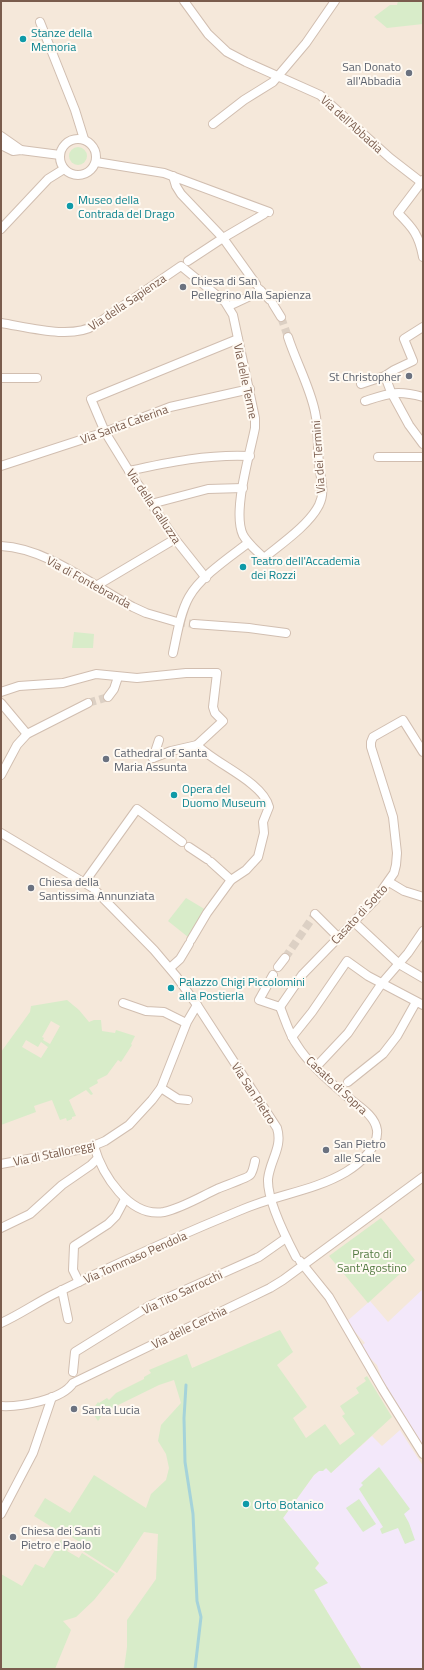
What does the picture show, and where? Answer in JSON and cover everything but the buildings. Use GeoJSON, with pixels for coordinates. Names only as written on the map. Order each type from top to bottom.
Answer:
{"type":"FeatureCollection","features":[{"type":"Feature","properties":{"kind":"street","name":"Via dell'Abbadia"},"geometry":{"type":"LineString","coordinates":[[184,1],[208,34],[218,44],[234,56],[324,97],[390,158],[422,181]]}},
{"type":"Feature","properties":{"kind":"street"},"geometry":{"type":"LineString","coordinates":[[213,124],[239,104],[271,84],[276,76],[306,42],[335,1]]}},
{"type":"Feature","properties":{"kind":"street"},"geometry":{"type":"LineString","coordinates":[[40,22],[78,116],[84,139]]}},
{"type":"Feature","properties":{"kind":"street"},"geometry":{"type":"LineString","coordinates":[[1,136],[21,150]]}},
{"type":"Feature","properties":{"kind":"street"},"geometry":{"type":"LineString","coordinates":[[73,139],[84,139],[92,144],[97,157],[96,162],[91,171],[81,175],[71,174],[64,169],[60,160],[60,155],[64,145],[68,142],[73,139]]}},
{"type":"Feature","properties":{"kind":"street"},"geometry":{"type":"LineString","coordinates":[[1,145],[10,150],[60,155]]}},
{"type":"Feature","properties":{"kind":"street"},"geometry":{"type":"LineString","coordinates":[[96,162],[148,170],[173,176],[176,186],[181,194],[223,238],[281,317]]}},
{"type":"Feature","properties":{"kind":"street"},"geometry":{"type":"LineString","coordinates":[[1,229],[48,179],[64,169]]}},
{"type":"Feature","properties":{"kind":"street","name":"Via della Sapienza"},"geometry":{"type":"LineString","coordinates":[[1,323],[61,332],[84,331],[223,238],[267,213],[173,176]]}},
{"type":"Feature","properties":{"kind":"street"},"geometry":{"type":"LineString","coordinates":[[422,181],[398,213],[415,231],[423,257]]}},
{"type":"Feature","properties":{"kind":"street"},"geometry":{"type":"LineString","coordinates":[[184,264],[229,306],[259,288]]}},
{"type":"Feature","properties":{"kind":"street","name":"Via delle Terme"},"geometry":{"type":"LineString","coordinates":[[229,306],[233,315],[250,389],[255,422],[243,488],[240,521],[243,535],[248,543],[264,558]]}},
{"type":"Feature","properties":{"kind":"street"},"geometry":{"type":"LineString","coordinates":[[361,384],[385,376],[413,361],[404,338],[423,327]]}},
{"type":"Feature","properties":{"kind":"street","name":"Via dei Termini"},"geometry":{"type":"LineString","coordinates":[[264,558],[308,520],[319,505],[323,492],[315,412],[310,395],[295,360],[288,337]]}},
{"type":"Feature","properties":{"kind":"street","name":"Via della Galluzza"},"geometry":{"type":"LineString","coordinates":[[206,578],[175,539],[129,471],[105,432],[93,402],[238,339]]}},
{"type":"Feature","properties":{"kind":"street"},"geometry":{"type":"LineString","coordinates":[[385,376],[391,392],[411,428],[423,444]]}},
{"type":"Feature","properties":{"kind":"street"},"geometry":{"type":"LineString","coordinates":[[1,378],[37,378]]}},
{"type":"Feature","properties":{"kind":"street","name":"Via Santa Caterina"},"geometry":{"type":"LineString","coordinates":[[1,466],[105,432],[170,407],[250,389]]}},
{"type":"Feature","properties":{"kind":"street"},"geometry":{"type":"LineString","coordinates":[[365,401],[391,392],[401,392],[423,397]]}},
{"type":"Feature","properties":{"kind":"street"},"geometry":{"type":"LineString","coordinates":[[129,471],[219,455],[250,456]]}},
{"type":"Feature","properties":{"kind":"street"},"geometry":{"type":"LineString","coordinates":[[378,457],[423,457]]}},
{"type":"Feature","properties":{"kind":"street"},"geometry":{"type":"LineString","coordinates":[[151,504],[208,489],[243,488]]}},
{"type":"Feature","properties":{"kind":"street"},"geometry":{"type":"LineString","coordinates":[[96,586],[175,539]]}},
{"type":"Feature","properties":{"kind":"street"},"geometry":{"type":"LineString","coordinates":[[174,653],[179,620],[190,594],[206,578],[248,543]]}},
{"type":"Feature","properties":{"kind":"street","name":"Via di Fontebranda"},"geometry":{"type":"LineString","coordinates":[[1,546],[19,548],[38,554],[133,607],[146,613],[179,620]]}},
{"type":"Feature","properties":{"kind":"street"},"geometry":{"type":"LineString","coordinates":[[194,624],[249,628],[286,633]]}},
{"type":"Feature","properties":{"kind":"street"},"geometry":{"type":"LineString","coordinates":[[1,692],[19,686],[63,683],[96,674],[141,678],[218,673],[213,707],[215,713],[223,721],[197,745],[171,751],[152,758],[159,740]]}},
{"type":"Feature","properties":{"kind":"street"},"geometry":{"type":"LineString","coordinates":[[108,697],[113,691],[118,677]]}},
{"type":"Feature","properties":{"kind":"street"},"geometry":{"type":"LineString","coordinates":[[1,703],[27,734]]}},
{"type":"Feature","properties":{"kind":"street"},"geometry":{"type":"LineString","coordinates":[[1,775],[17,745],[27,734],[88,703]]}},
{"type":"Feature","properties":{"kind":"street","name":"Casato di Sotto"},"geometry":{"type":"LineString","coordinates":[[280,1007],[302,975],[375,900],[389,882],[396,865],[395,832],[391,811],[371,748],[373,737],[403,720],[423,752]]}},
{"type":"Feature","properties":{"kind":"street"},"geometry":{"type":"LineString","coordinates":[[170,968],[180,959],[207,913],[232,880],[246,870],[258,857],[263,838],[263,822],[269,809],[269,805],[260,793],[247,780],[206,753],[197,745]]}},
{"type":"Feature","properties":{"kind":"street"},"geometry":{"type":"LineString","coordinates":[[84,883],[137,808],[209,861],[232,880]]}},
{"type":"Feature","properties":{"kind":"street","name":"Via San Pietro"},"geometry":{"type":"LineString","coordinates":[[1,833],[84,883],[105,899],[170,968],[197,1005],[279,1134],[279,1145],[268,1180],[272,1198],[286,1238],[299,1260]]}},
{"type":"Feature","properties":{"kind":"street"},"geometry":{"type":"LineString","coordinates":[[389,882],[404,891],[423,898]]}},
{"type":"Feature","properties":{"kind":"street"},"geometry":{"type":"LineString","coordinates":[[315,914],[338,937]]}},
{"type":"Feature","properties":{"kind":"street"},"geometry":{"type":"LineString","coordinates":[[354,922],[400,964],[423,978]]}},
{"type":"Feature","properties":{"kind":"street"},"geometry":{"type":"LineString","coordinates":[[316,1067],[348,1033],[382,983],[400,964],[423,931]]}},
{"type":"Feature","properties":{"kind":"street"},"geometry":{"type":"LineString","coordinates":[[278,967],[285,958]]}},
{"type":"Feature","properties":{"kind":"street"},"geometry":{"type":"LineString","coordinates":[[292,1037],[312,1012],[347,961],[420,1004],[383,1054],[348,1082]]}},
{"type":"Feature","properties":{"kind":"street"},"geometry":{"type":"LineString","coordinates":[[273,975],[259,1000],[280,1007]]}},
{"type":"Feature","properties":{"kind":"street"},"geometry":{"type":"LineString","coordinates":[[123,1003],[146,1010],[164,1012],[186,1023]]}},
{"type":"Feature","properties":{"kind":"street","name":"Via di Stalloreggi"},"geometry":{"type":"LineString","coordinates":[[1,1164],[49,1156],[94,1146],[109,1139],[129,1125],[161,1088],[186,1023],[197,1005]]}},
{"type":"Feature","properties":{"kind":"street","name":"Casato di Sopra"},"geometry":{"type":"LineString","coordinates":[[272,1198],[308,1188],[346,1172],[365,1155],[376,1139],[376,1126],[371,1117],[328,1080],[299,1048],[292,1037],[280,1007]]}},
{"type":"Feature","properties":{"kind":"street"},"geometry":{"type":"LineString","coordinates":[[161,1088],[178,1099],[184,1101],[188,1100]]}},
{"type":"Feature","properties":{"kind":"street"},"geometry":{"type":"LineString","coordinates":[[94,1146],[97,1159],[114,1186],[125,1199],[152,1212],[172,1209],[229,1183],[249,1176],[252,1174],[255,1161]]}},
{"type":"Feature","properties":{"kind":"street"},"geometry":{"type":"LineString","coordinates":[[1,1228],[30,1214],[62,1185],[93,1164],[97,1159]]}},
{"type":"Feature","properties":{"kind":"street","name":"Via delle Cerchia"},"geometry":{"type":"LineString","coordinates":[[1,1406],[16,1406],[52,1397],[64,1392],[73,1384],[270,1288],[299,1260],[423,1177]]}},
{"type":"Feature","properties":{"kind":"street","name":"Via Tommaso Pendola"},"geometry":{"type":"LineString","coordinates":[[1,1323],[79,1282],[242,1209],[272,1198]]}},
{"type":"Feature","properties":{"kind":"street"},"geometry":{"type":"LineString","coordinates":[[79,1282],[73,1270],[74,1246],[108,1224],[116,1216],[125,1199]]}},
{"type":"Feature","properties":{"kind":"street","name":"Via Tito Sarrocchi"},"geometry":{"type":"LineString","coordinates":[[73,1384],[74,1352],[156,1302],[259,1257],[286,1238]]}},
{"type":"Feature","properties":{"kind":"street"},"geometry":{"type":"LineString","coordinates":[[299,1260],[329,1297],[423,1454]]}},
{"type":"Feature","properties":{"kind":"street"},"geometry":{"type":"LineString","coordinates":[[62,1290],[68,1319]]}},
{"type":"Feature","properties":{"kind":"street"},"geometry":{"type":"LineString","coordinates":[[1,1514],[32,1458],[52,1397]]}},
{"type":"Feature","properties":{"kind":"shaded area"},"geometry":{"type":"Polygon","coordinates":[[[1,1],[423,1],[423,1669],[1,1669],[1,1]]]}},
{"type":"Feature","properties":{"kind":"shaded area"},"geometry":{"type":"Polygon","coordinates":[[[423,1289],[423,1445],[382,1379],[377,1365],[367,1355],[361,1346],[365,1343],[346,1322],[370,1301],[388,1322],[423,1289]]]}},
{"type":"Feature","properties":{"kind":"shaded area"},"geometry":{"type":"Polygon","coordinates":[[[400,1430],[423,1466],[423,1669],[362,1669],[314,1590],[315,1568],[319,1564],[283,1518],[314,1475],[319,1471],[327,1468],[331,1473],[372,1436],[382,1446],[400,1430]]]}},
{"type":"Feature","properties":{"kind":"green space"},"geometry":{"type":"Polygon","coordinates":[[[398,1],[423,1],[423,24],[387,28],[374,17],[390,5],[397,5],[398,1]]]}},
{"type":"Feature","properties":{"kind":"green space"},"geometry":{"type":"Polygon","coordinates":[[[78,147],[84,150],[87,156],[84,162],[78,165],[72,162],[69,156],[72,150],[78,147]]]}},
{"type":"Feature","properties":{"kind":"green space"},"geometry":{"type":"Polygon","coordinates":[[[74,632],[94,634],[93,648],[72,648],[74,632]]]}},
{"type":"Feature","properties":{"kind":"green space"},"geometry":{"type":"Polygon","coordinates":[[[186,898],[206,910],[188,937],[168,921],[186,898]]]}},
{"type":"Feature","properties":{"kind":"green space"},"geometry":{"type":"Polygon","coordinates":[[[67,1000],[79,1010],[89,1022],[101,1020],[102,1031],[115,1033],[116,1030],[135,1036],[131,1044],[132,1045],[121,1062],[118,1060],[107,1075],[97,1080],[98,1083],[89,1088],[93,1094],[91,1095],[86,1090],[69,1100],[76,1116],[72,1117],[72,1119],[67,1121],[66,1118],[60,1120],[52,1100],[34,1106],[36,1112],[1,1125],[1,1052],[30,1012],[31,1006],[67,1000]],[[51,1021],[42,1037],[44,1038],[43,1040],[50,1044],[60,1026],[51,1021]],[[26,1040],[22,1047],[41,1058],[48,1047],[41,1042],[38,1047],[26,1040]]]}},
{"type":"Feature","properties":{"kind":"green space","name":"Prato di Sant'Agostino"},"geometry":{"type":"Polygon","coordinates":[[[381,1218],[415,1260],[368,1303],[329,1256],[381,1218]]]}},
{"type":"Feature","properties":{"kind":"green space","name":"Orto Botanico"},"geometry":{"type":"Polygon","coordinates":[[[280,1330],[293,1352],[277,1365],[307,1407],[293,1418],[306,1438],[325,1424],[340,1445],[355,1434],[342,1416],[345,1414],[340,1406],[359,1393],[356,1388],[366,1381],[364,1378],[367,1376],[392,1417],[331,1473],[326,1468],[314,1475],[283,1518],[319,1563],[315,1568],[328,1583],[314,1590],[362,1669],[124,1669],[127,1647],[127,1620],[156,1579],[158,1534],[144,1532],[117,1573],[75,1546],[78,1541],[70,1536],[68,1537],[34,1516],[45,1498],[70,1513],[94,1475],[146,1508],[151,1494],[166,1480],[169,1468],[166,1454],[158,1441],[161,1425],[181,1403],[174,1380],[159,1385],[104,1412],[98,1421],[94,1415],[90,1413],[98,1402],[99,1403],[107,1398],[109,1400],[116,1393],[144,1379],[144,1377],[151,1373],[149,1370],[187,1354],[192,1368],[280,1330]]]}},
{"type":"Feature","properties":{"kind":"green space"},"geometry":{"type":"Polygon","coordinates":[[[379,1467],[410,1509],[404,1514],[415,1540],[405,1544],[398,1528],[382,1534],[380,1529],[383,1527],[359,1489],[363,1485],[361,1483],[379,1467]]]}},
{"type":"Feature","properties":{"kind":"green space"},"geometry":{"type":"Polygon","coordinates":[[[359,1499],[376,1524],[363,1532],[346,1508],[359,1499]]]}},
{"type":"Feature","properties":{"kind":"green space"},"geometry":{"type":"Polygon","coordinates":[[[61,1540],[70,1545],[67,1551],[79,1558],[82,1553],[115,1574],[94,1600],[76,1617],[63,1621],[71,1630],[55,1669],[1,1669],[1,1574],[22,1586],[35,1564],[44,1568],[61,1540]]]}},
{"type":"Feature","properties":{"kind":"waterway"},"geometry":{"type":"LineString","coordinates":[[186,1385],[184,1418],[185,1462],[193,1514],[197,1601],[201,1617],[195,1669]]}},
{"type":"Feature","properties":{"kind":"tunnel"},"geometry":{"type":"LineString","coordinates":[[281,317],[288,337]]}},
{"type":"Feature","properties":{"kind":"tunnel"},"geometry":{"type":"LineString","coordinates":[[177,622],[194,624]]}},
{"type":"Feature","properties":{"kind":"tunnel"},"geometry":{"type":"LineString","coordinates":[[88,703],[108,697]]}},
{"type":"Feature","properties":{"kind":"tunnel"},"geometry":{"type":"LineString","coordinates":[[285,958],[315,914]]}},
{"type":"Feature","properties":{"kind":"place","name":"Stanze della Memoria"},"geometry":{"type":"Point","coordinates":[23,39]}},
{"type":"Feature","properties":{"kind":"place","name":"San Donato all'Abbadia"},"geometry":{"type":"Point","coordinates":[409,73]}},
{"type":"Feature","properties":{"kind":"place","name":"Museo della Contrada del Drago"},"geometry":{"type":"Point","coordinates":[70,206]}},
{"type":"Feature","properties":{"kind":"place","name":"Chiesa di San Pellegrino Alla Sapienza"},"geometry":{"type":"Point","coordinates":[183,287]}},
{"type":"Feature","properties":{"kind":"place","name":"St Christopher"},"geometry":{"type":"Point","coordinates":[409,376]}},
{"type":"Feature","properties":{"kind":"place","name":"Teatro dell'Accademia dei Rozzi"},"geometry":{"type":"Point","coordinates":[243,567]}},
{"type":"Feature","properties":{"kind":"place","name":"Cathedral of Santa Maria Assunta"},"geometry":{"type":"Point","coordinates":[106,759]}},
{"type":"Feature","properties":{"kind":"place","name":"Opera del Duomo Museum"},"geometry":{"type":"Point","coordinates":[174,795]}},
{"type":"Feature","properties":{"kind":"place","name":"Chiesa della Santissima Annunziata"},"geometry":{"type":"Point","coordinates":[31,888]}},
{"type":"Feature","properties":{"kind":"place","name":"Palazzo Chigi Piccolomini alla Postierla"},"geometry":{"type":"Point","coordinates":[171,988]}},
{"type":"Feature","properties":{"kind":"place","name":"San Pietro alle Scale"},"geometry":{"type":"Point","coordinates":[326,1150]}},
{"type":"Feature","properties":{"kind":"place","name":"Santa Lucia"},"geometry":{"type":"Point","coordinates":[74,1409]}},
{"type":"Feature","properties":{"kind":"place","name":"Orto Botanico"},"geometry":{"type":"Point","coordinates":[246,1504]}},
{"type":"Feature","properties":{"kind":"place","name":"Chiesa dei Santi Pietro e Paolo"},"geometry":{"type":"Point","coordinates":[13,1537]}}]}
